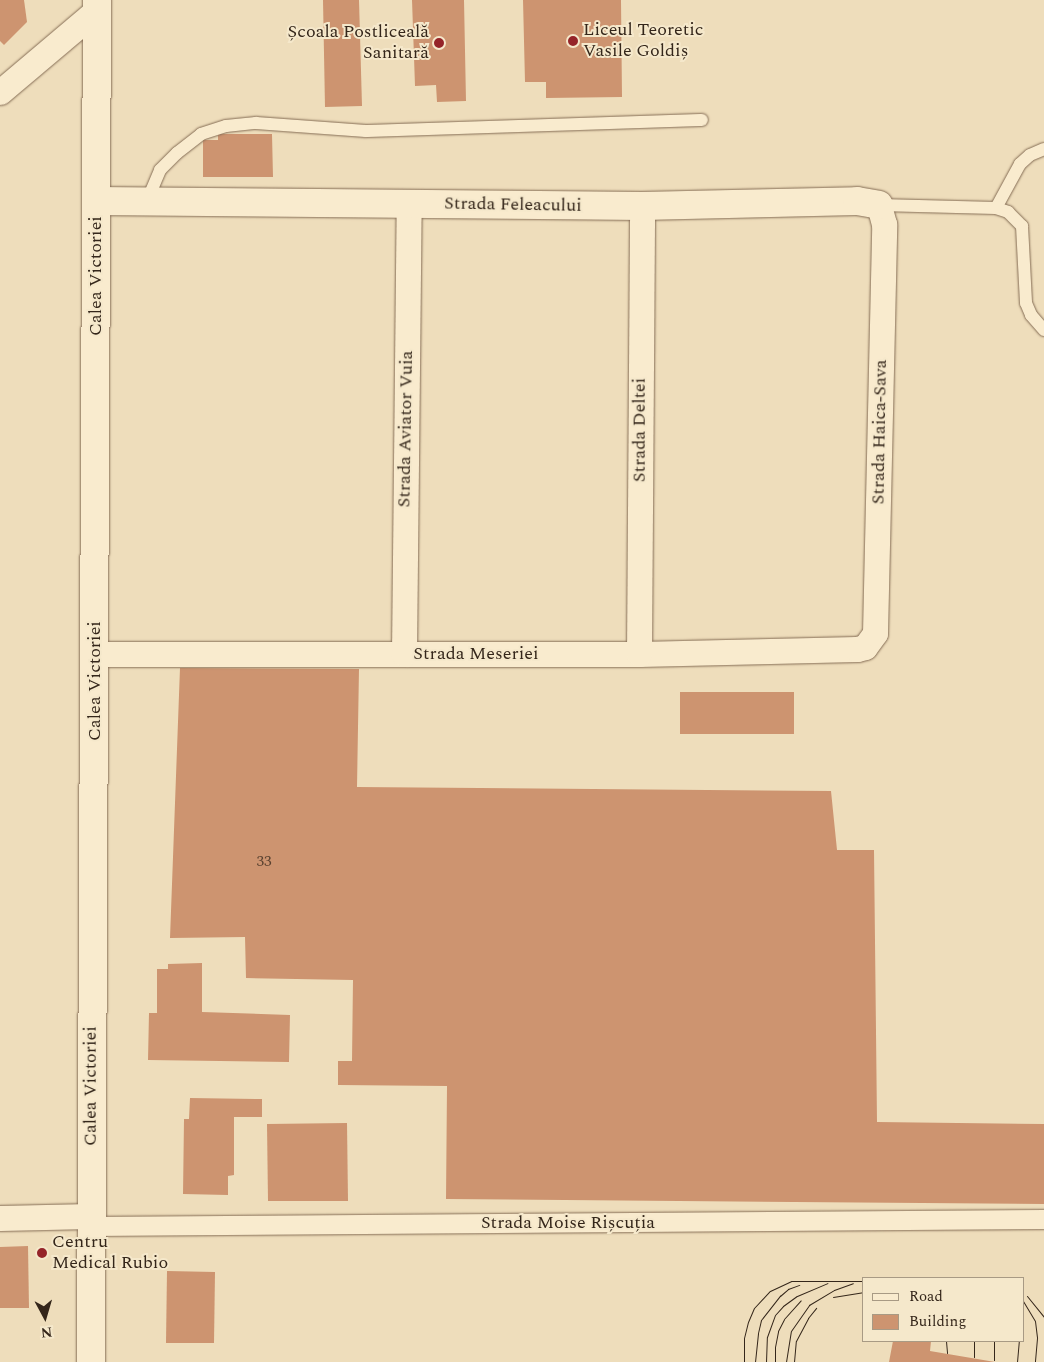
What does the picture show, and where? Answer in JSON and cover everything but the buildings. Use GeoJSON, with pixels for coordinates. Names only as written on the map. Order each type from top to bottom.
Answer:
{"type":"FeatureCollection","features":[{"type":"Feature","properties":{"kind":"main road","name":"Calea Victoriei"},"geometry":{"type":"LineString","coordinates":[[91,1362],[97,5]]}},
{"type":"Feature","properties":{"kind":"main road","name":"Strada Feleacului"},"geometry":{"type":"LineString","coordinates":[[96,201],[642,206],[857,201],[879,205]]}},
{"type":"Feature","properties":{"kind":"street"},"geometry":{"type":"LineString","coordinates":[[0,92],[97,5]]}},
{"type":"Feature","properties":{"kind":"street","name":"Strada Aviator Vuia"},"geometry":{"type":"LineString","coordinates":[[404,654],[409,204]]}},
{"type":"Feature","properties":{"kind":"street","name":"Strada Haica-Sava"},"geometry":{"type":"LineString","coordinates":[[857,650],[865,647],[875,633],[884,224],[879,205]]}},
{"type":"Feature","properties":{"kind":"street","name":"Strada Deltei"},"geometry":{"type":"LineString","coordinates":[[639,654],[642,206]]}},
{"type":"Feature","properties":{"kind":"street","name":"Strada Meseriei"},"geometry":{"type":"LineString","coordinates":[[95,654],[639,654],[857,650]]}},
{"type":"Feature","properties":{"kind":"street"},"geometry":{"type":"LineString","coordinates":[[0,1218],[91,1221]]}},
{"type":"Feature","properties":{"kind":"street","name":"Strada Moise Rișcuția"},"geometry":{"type":"LineString","coordinates":[[91,1221],[1044,1219]]}},
{"type":"Feature","properties":{"kind":"lane"},"geometry":{"type":"LineString","coordinates":[[147,201],[160,170],[177,153],[201,134],[226,126],[256,123],[366,131],[702,120]]}},
{"type":"Feature","properties":{"kind":"lane"},"geometry":{"type":"LineString","coordinates":[[996,208],[1020,164],[1030,155],[1044,149]]}},
{"type":"Feature","properties":{"kind":"lane"},"geometry":{"type":"LineString","coordinates":[[879,205],[996,208],[1008,212],[1022,226],[1026,303],[1031,315],[1044,330]]}},
{"type":"Feature","properties":{"kind":"tram line"},"geometry":{"type":"LineString","coordinates":[[744,1362],[744,1338],[748,1322],[754,1308],[770,1291],[791,1281],[862,1281]]}},
{"type":"Feature","properties":{"kind":"tram line"},"geometry":{"type":"LineString","coordinates":[[766,1362],[767,1337],[775,1315],[783,1306],[797,1296],[827,1283]]}},
{"type":"Feature","properties":{"kind":"tram line"},"geometry":{"type":"LineString","coordinates":[[786,1362],[791,1331],[809,1305],[834,1290],[853,1283]]}},
{"type":"Feature","properties":{"kind":"tram line"},"geometry":{"type":"LineString","coordinates":[[755,1362],[761,1320],[780,1296],[788,1289],[799,1285]]}},
{"type":"Feature","properties":{"kind":"tram line"},"geometry":{"type":"LineString","coordinates":[[833,1297],[862,1292]]}},
{"type":"Feature","properties":{"kind":"tram line"},"geometry":{"type":"LineString","coordinates":[[1027,1296],[1044,1317]]}},
{"type":"Feature","properties":{"kind":"tram line"},"geometry":{"type":"LineString","coordinates":[[775,1362],[778,1331],[784,1319],[801,1300]]}},
{"type":"Feature","properties":{"kind":"tram line"},"geometry":{"type":"LineString","coordinates":[[1024,1303],[1035,1321],[1037,1338],[1035,1362]]}},
{"type":"Feature","properties":{"kind":"tram line"},"geometry":{"type":"LineString","coordinates":[[794,1362],[796,1341],[808,1318],[816,1308]]}},
{"type":"Feature","properties":{"kind":"tram line"},"geometry":{"type":"LineString","coordinates":[[946,1342],[947,1353]]}},
{"type":"Feature","properties":{"kind":"tram line"},"geometry":{"type":"LineString","coordinates":[[974,1342],[974,1357]]}},
{"type":"Feature","properties":{"kind":"tram line"},"geometry":{"type":"LineString","coordinates":[[994,1342],[994,1360]]}},
{"type":"Feature","properties":{"kind":"tram line"},"geometry":{"type":"LineString","coordinates":[[1017,1362],[1019,1342]]}},
{"type":"Feature","properties":{"kind":"place","name":"Liceul Teoretic Vasile Goldiș"},"geometry":{"type":"Point","coordinates":[573,41]}},
{"type":"Feature","properties":{"kind":"place","name":"Școala Postliceală Sanitară"},"geometry":{"type":"Point","coordinates":[439,43]}},
{"type":"Feature","properties":{"kind":"place","name":"Centru Medical Rubio"},"geometry":{"type":"Point","coordinates":[42,1253]}}]}
